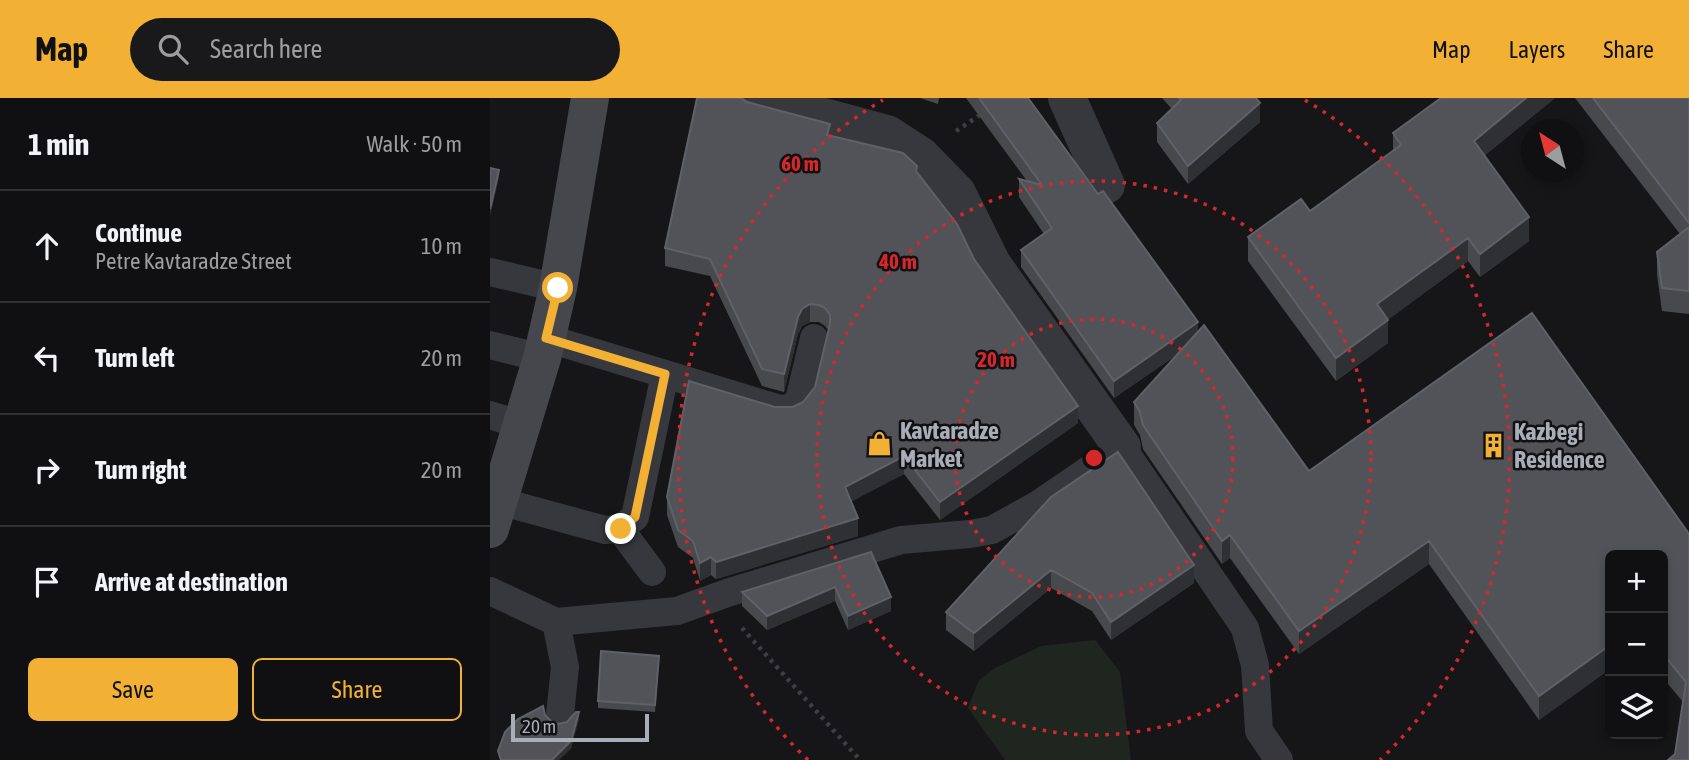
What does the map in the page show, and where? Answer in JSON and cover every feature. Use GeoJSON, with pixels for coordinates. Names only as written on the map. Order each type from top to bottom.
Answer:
{"type":"FeatureCollection","features":[{"type":"Feature","properties":{"kind":"main road"},"geometry":{"type":"LineString","coordinates":[[494,515],[506,420],[544,348],[558,288],[590,98]]}},
{"type":"Feature","properties":{"kind":"street"},"geometry":{"type":"LineString","coordinates":[[752,98],[887,134],[921,156],[957,193],[992,264],[1122,447]]}},
{"type":"Feature","properties":{"kind":"street"},"geometry":{"type":"LineString","coordinates":[[1067,98],[1106,186]]}},
{"type":"Feature","properties":{"kind":"lane"},"geometry":{"type":"LineString","coordinates":[[490,272],[558,288]]}},
{"type":"Feature","properties":{"kind":"lane"},"geometry":{"type":"LineString","coordinates":[[490,345],[544,348],[665,374],[780,409],[791,408],[799,400],[814,338]]}},
{"type":"Feature","properties":{"kind":"lane"},"geometry":{"type":"LineString","coordinates":[[494,515],[605,530],[621,529],[635,517],[665,374]]}},
{"type":"Feature","properties":{"kind":"lane"},"geometry":{"type":"LineString","coordinates":[[490,591],[556,622],[677,611],[901,540],[992,530],[1037,505],[1122,447],[1245,628],[1255,666],[1259,731],[1279,760]]}},
{"type":"Feature","properties":{"kind":"lane"},"geometry":{"type":"LineString","coordinates":[[621,529],[652,572]]}},
{"type":"Feature","properties":{"kind":"lane"},"geometry":{"type":"LineString","coordinates":[[556,622],[565,667],[560,715]]}},
{"type":"Feature","properties":{"kind":"path"},"geometry":{"type":"LineString","coordinates":[[921,156],[984,112]]}},
{"type":"Feature","properties":{"kind":"path"},"geometry":{"type":"LineString","coordinates":[[722,595],[730,612],[755,644],[860,760]]}},
{"type":"Feature","properties":{"kind":"shaded area"},"geometry":{"type":"Polygon","coordinates":[[[1095,640],[1120,672],[1131,760],[1005,760],[968,708],[979,680],[995,668],[1041,646],[1095,640]]]}},
{"type":"Feature","properties":{"kind":"building"},"geometry":{"type":"Polygon","coordinates":[[[697,98],[741,98],[747,102],[830,124],[827,135],[903,153],[917,166],[916,171],[957,224],[974,259],[1078,406],[940,502],[904,456],[845,487],[858,518],[716,562],[711,557],[700,563],[693,541],[678,530],[667,497],[689,381],[775,407],[793,407],[803,402],[815,387],[830,315],[819,305],[810,304],[802,309],[784,374],[762,369],[710,259],[665,248],[697,98]]]}},
{"type":"Feature","properties":{"kind":"building"},"geometry":{"type":"Polygon","coordinates":[[[979,98],[1028,98],[1098,194],[1103,191],[1198,322],[1114,381],[1021,250],[1052,228],[1019,179],[1042,185],[979,98]]]}},
{"type":"Feature","properties":{"kind":"building"},"geometry":{"type":"Polygon","coordinates":[[[1179,98],[1256,98],[1260,103],[1188,166],[1157,123],[1181,100],[1179,98]]]}},
{"type":"Feature","properties":{"kind":"building"},"geometry":{"type":"Polygon","coordinates":[[[1441,98],[1526,98],[1474,141],[1529,217],[1480,254],[1468,238],[1377,304],[1388,320],[1336,358],[1248,237],[1301,199],[1310,211],[1401,145],[1393,133],[1441,98]]]}},
{"type":"Feature","properties":{"kind":"building"},"geometry":{"type":"Polygon","coordinates":[[[1593,98],[1689,98],[1689,223],[1593,98]]]}},
{"type":"Feature","properties":{"kind":"building"},"geometry":{"type":"Polygon","coordinates":[[[490,168],[499,170],[490,209],[490,168]]]}},
{"type":"Feature","properties":{"kind":"building"},"geometry":{"type":"Polygon","coordinates":[[[1689,227],[1689,291],[1662,288],[1657,252],[1689,227]]]}},
{"type":"Feature","properties":{"kind":"building","name":"Kazbegi Residence"},"geometry":{"type":"Polygon","coordinates":[[[1532,313],[1689,534],[1689,760],[1668,760],[1675,754],[1686,682],[1668,660],[1668,550],[1605,550],[1605,649],[1539,696],[1429,541],[1299,631],[1230,535],[1222,541],[1143,425],[1134,402],[1204,325],[1309,471],[1532,313]]]}},
{"type":"Feature","properties":{"kind":"building"},"geometry":{"type":"Polygon","coordinates":[[[1118,452],[1194,565],[1111,622],[1092,593],[1051,570],[974,633],[946,612],[1051,497],[1118,452]]]}},
{"type":"Feature","properties":{"kind":"building"},"geometry":{"type":"Polygon","coordinates":[[[871,552],[891,597],[848,616],[835,587],[767,616],[742,592],[871,552]]]}},
{"type":"Feature","properties":{"kind":"building"},"geometry":{"type":"Polygon","coordinates":[[[601,651],[659,656],[655,705],[598,701],[601,651]]]}},
{"type":"Feature","properties":{"kind":"building"},"geometry":{"type":"Polygon","coordinates":[[[543,706],[545,715],[558,724],[567,722],[579,712],[571,741],[552,760],[501,760],[498,751],[505,732],[518,719],[543,706]]]}},
{"type":"Feature","properties":{"kind":"place","name":"Kavtaradze Market"},"geometry":{"type":"Point","coordinates":[880,444]}},
{"type":"Feature","properties":{"kind":"place","name":"Kazbegi Residence"},"geometry":{"type":"Point","coordinates":[1494,445]}},
{"type":"Feature","properties":{"kind":"route"},"geometry":{"type":"LineString","coordinates":[[558,288],[546,338],[665,374],[635,517],[621,529]]}}]}
